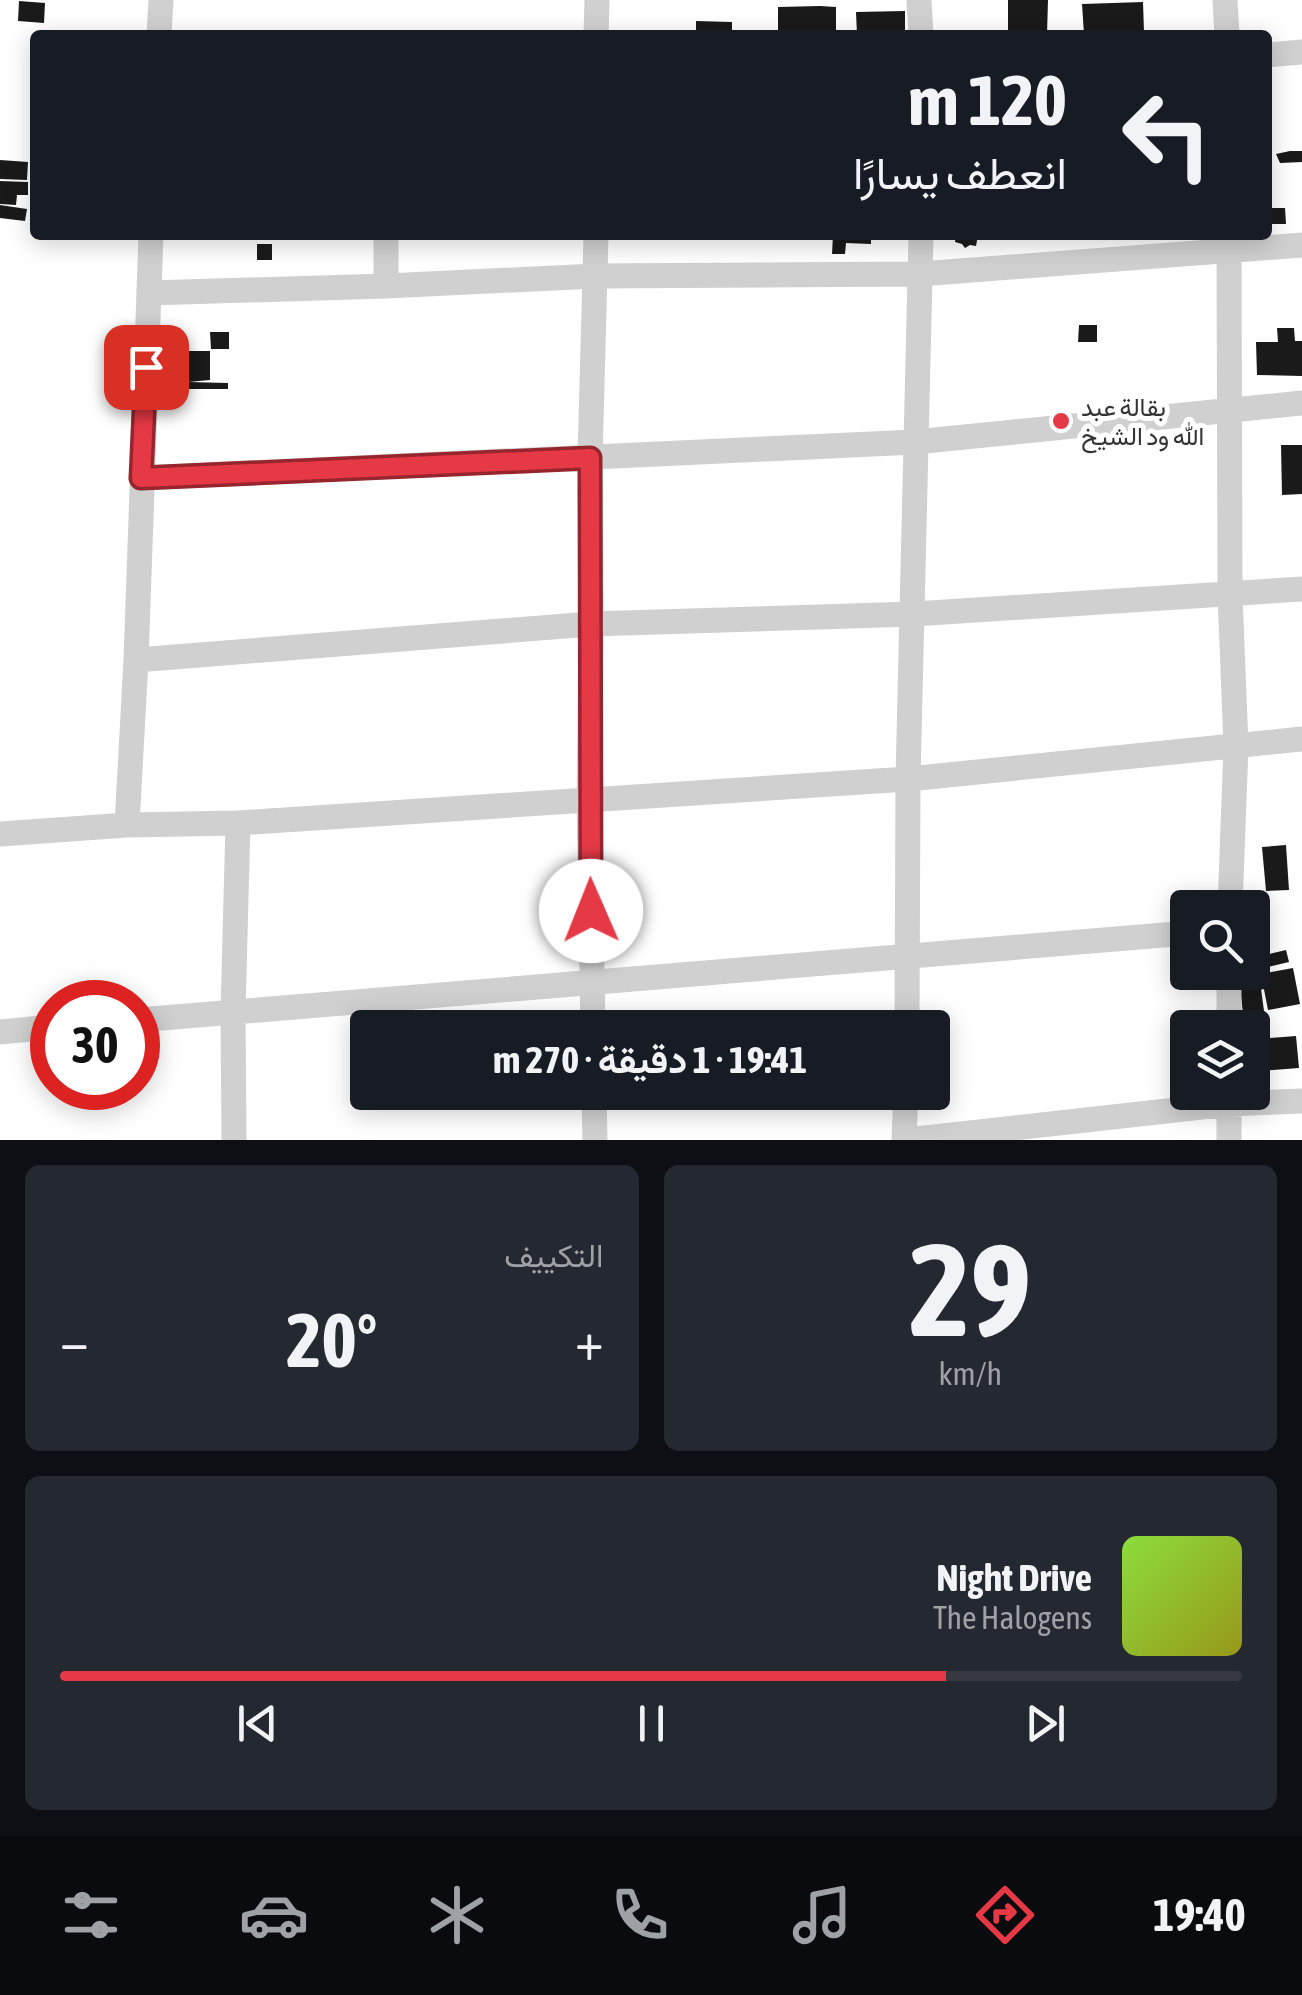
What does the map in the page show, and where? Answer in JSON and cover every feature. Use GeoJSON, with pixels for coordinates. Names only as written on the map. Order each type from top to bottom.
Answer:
{"type":"FeatureCollection","features":[{"type":"Feature","properties":{"kind":"street"},"geometry":{"type":"LineString","coordinates":[[159,30],[161,0]]}},
{"type":"Feature","properties":{"kind":"street"},"geometry":{"type":"LineString","coordinates":[[596,30],[597,0]]}},
{"type":"Feature","properties":{"kind":"street"},"geometry":{"type":"LineString","coordinates":[[919,0],[920,30]]}},
{"type":"Feature","properties":{"kind":"street"},"geometry":{"type":"LineString","coordinates":[[1226,0],[1227,30]]}},
{"type":"Feature","properties":{"kind":"street"},"geometry":{"type":"LineString","coordinates":[[1272,55],[1302,52]]}},
{"type":"Feature","properties":{"kind":"street"},"geometry":{"type":"LineString","coordinates":[[127,825],[152,240]]}},
{"type":"Feature","properties":{"kind":"street"},"geometry":{"type":"LineString","coordinates":[[386,240],[386,286]]}},
{"type":"Feature","properties":{"kind":"street"},"geometry":{"type":"LineString","coordinates":[[593,1010],[590,458],[596,240]]}},
{"type":"Feature","properties":{"kind":"street"},"geometry":{"type":"LineString","coordinates":[[908,1010],[908,780],[921,240]]}},
{"type":"Feature","properties":{"kind":"street"},"geometry":{"type":"LineString","coordinates":[[149,293],[596,276],[920,274],[1229,243],[1302,245]]}},
{"type":"Feature","properties":{"kind":"street"},"geometry":{"type":"LineString","coordinates":[[1229,243],[1230,594],[1236,746],[1231,890]]}},
{"type":"Feature","properties":{"kind":"street"},"geometry":{"type":"LineString","coordinates":[[141,478],[915,442],[1302,403]]}},
{"type":"Feature","properties":{"kind":"street"},"geometry":{"type":"LineString","coordinates":[[136,660],[591,624],[914,614],[1302,589]]}},
{"type":"Feature","properties":{"kind":"street"},"geometry":{"type":"LineString","coordinates":[[0,834],[127,825],[238,823],[908,780],[1302,740]]}},
{"type":"Feature","properties":{"kind":"street"},"geometry":{"type":"LineString","coordinates":[[234,1140],[238,823]]}},
{"type":"Feature","properties":{"kind":"street"},"geometry":{"type":"LineString","coordinates":[[160,1018],[1170,935]]}},
{"type":"Feature","properties":{"kind":"street"},"geometry":{"type":"LineString","coordinates":[[0,1032],[30,1030]]}},
{"type":"Feature","properties":{"kind":"street"},"geometry":{"type":"LineString","coordinates":[[1270,1099],[1302,1100]]}},
{"type":"Feature","properties":{"kind":"street"},"geometry":{"type":"LineString","coordinates":[[906,1110],[906,1140],[1170,1106]]}},
{"type":"Feature","properties":{"kind":"street"},"geometry":{"type":"LineString","coordinates":[[594,1110],[595,1140]]}},
{"type":"Feature","properties":{"kind":"street"},"geometry":{"type":"LineString","coordinates":[[1229,1110],[1230,1140]]}},
{"type":"Feature","properties":{"kind":"building"},"geometry":{"type":"Polygon","coordinates":[[[1008,0],[1048,0],[1047,30],[1008,30],[1008,0]]]}},
{"type":"Feature","properties":{"kind":"building"},"geometry":{"type":"Polygon","coordinates":[[[19,1],[45,3],[44,23],[18,21],[19,1]]]}},
{"type":"Feature","properties":{"kind":"building"},"geometry":{"type":"Polygon","coordinates":[[[1143,2],[1144,30],[1084,30],[1082,4],[1143,2]]]}},
{"type":"Feature","properties":{"kind":"building"},"geometry":{"type":"Polygon","coordinates":[[[778,7],[836,7],[836,30],[778,30],[778,7]]]}},
{"type":"Feature","properties":{"kind":"building"},"geometry":{"type":"Polygon","coordinates":[[[905,11],[905,30],[857,30],[856,12],[905,11]]]}},
{"type":"Feature","properties":{"kind":"building"},"geometry":{"type":"Polygon","coordinates":[[[696,21],[732,22],[732,30],[696,30],[696,21]]]}},
{"type":"Feature","properties":{"kind":"building"},"geometry":{"type":"Polygon","coordinates":[[[1302,151],[1302,162],[1280,163],[1276,154],[1302,151]]]}},
{"type":"Feature","properties":{"kind":"building"},"geometry":{"type":"Polygon","coordinates":[[[0,160],[28,162],[27,180],[0,179],[0,160]]]}},
{"type":"Feature","properties":{"kind":"building"},"geometry":{"type":"Polygon","coordinates":[[[0,181],[28,182],[28,195],[17,195],[16,205],[0,204],[0,181]]]}},
{"type":"Feature","properties":{"kind":"building"},"geometry":{"type":"Polygon","coordinates":[[[0,205],[27,209],[25,221],[0,218],[0,205]]]}},
{"type":"Feature","properties":{"kind":"building"},"geometry":{"type":"Polygon","coordinates":[[[1272,208],[1285,208],[1286,224],[1272,224],[1272,208]]]}},
{"type":"Feature","properties":{"kind":"building"},"geometry":{"type":"Polygon","coordinates":[[[833,240],[871,240],[871,244],[846,243],[845,254],[832,254],[833,240]]]}},
{"type":"Feature","properties":{"kind":"building"},"geometry":{"type":"Polygon","coordinates":[[[977,240],[976,246],[965,248],[955,242],[977,240]]]}},
{"type":"Feature","properties":{"kind":"building"},"geometry":{"type":"Polygon","coordinates":[[[257,244],[272,244],[272,260],[257,260],[257,244]]]}},
{"type":"Feature","properties":{"kind":"building"},"geometry":{"type":"Polygon","coordinates":[[[1079,325],[1097,325],[1097,342],[1078,342],[1079,325]]]}},
{"type":"Feature","properties":{"kind":"building"},"geometry":{"type":"Polygon","coordinates":[[[1277,328],[1294,328],[1295,341],[1302,341],[1302,376],[1257,375],[1256,342],[1278,342],[1277,328]]]}},
{"type":"Feature","properties":{"kind":"building"},"geometry":{"type":"Polygon","coordinates":[[[210,332],[229,332],[229,349],[211,349],[210,332]]]}},
{"type":"Feature","properties":{"kind":"building"},"geometry":{"type":"Polygon","coordinates":[[[187,351],[210,351],[210,380],[188,382],[228,383],[228,389],[165,389],[166,374],[188,375],[187,351]]]}},
{"type":"Feature","properties":{"kind":"building"},"geometry":{"type":"Polygon","coordinates":[[[1281,445],[1302,445],[1302,494],[1282,495],[1281,445]]]}},
{"type":"Feature","properties":{"kind":"building"},"geometry":{"type":"Polygon","coordinates":[[[1286,845],[1289,890],[1266,890],[1262,847],[1286,845]]]}},
{"type":"Feature","properties":{"kind":"building"},"geometry":{"type":"Polygon","coordinates":[[[1286,950],[1289,962],[1270,967],[1270,954],[1286,950]]]}},
{"type":"Feature","properties":{"kind":"building"},"geometry":{"type":"Polygon","coordinates":[[[1293,968],[1300,1004],[1268,1010],[1264,990],[1270,990],[1270,972],[1293,968]]]}},
{"type":"Feature","properties":{"kind":"building"},"geometry":{"type":"Polygon","coordinates":[[[1240,990],[1261,990],[1264,1010],[1243,1010],[1240,990]]]}},
{"type":"Feature","properties":{"kind":"building"},"geometry":{"type":"Polygon","coordinates":[[[1296,1036],[1299,1068],[1270,1070],[1270,1038],[1296,1036]]]}},
{"type":"Feature","properties":{"kind":"place","name":"بقالة عبد الله ود الشيخ"},"geometry":{"type":"Point","coordinates":[1061,421]}},
{"type":"Feature","properties":{"kind":"route"},"geometry":{"type":"LineString","coordinates":[[146,367],[141,478],[590,458],[591,911]]}}]}
